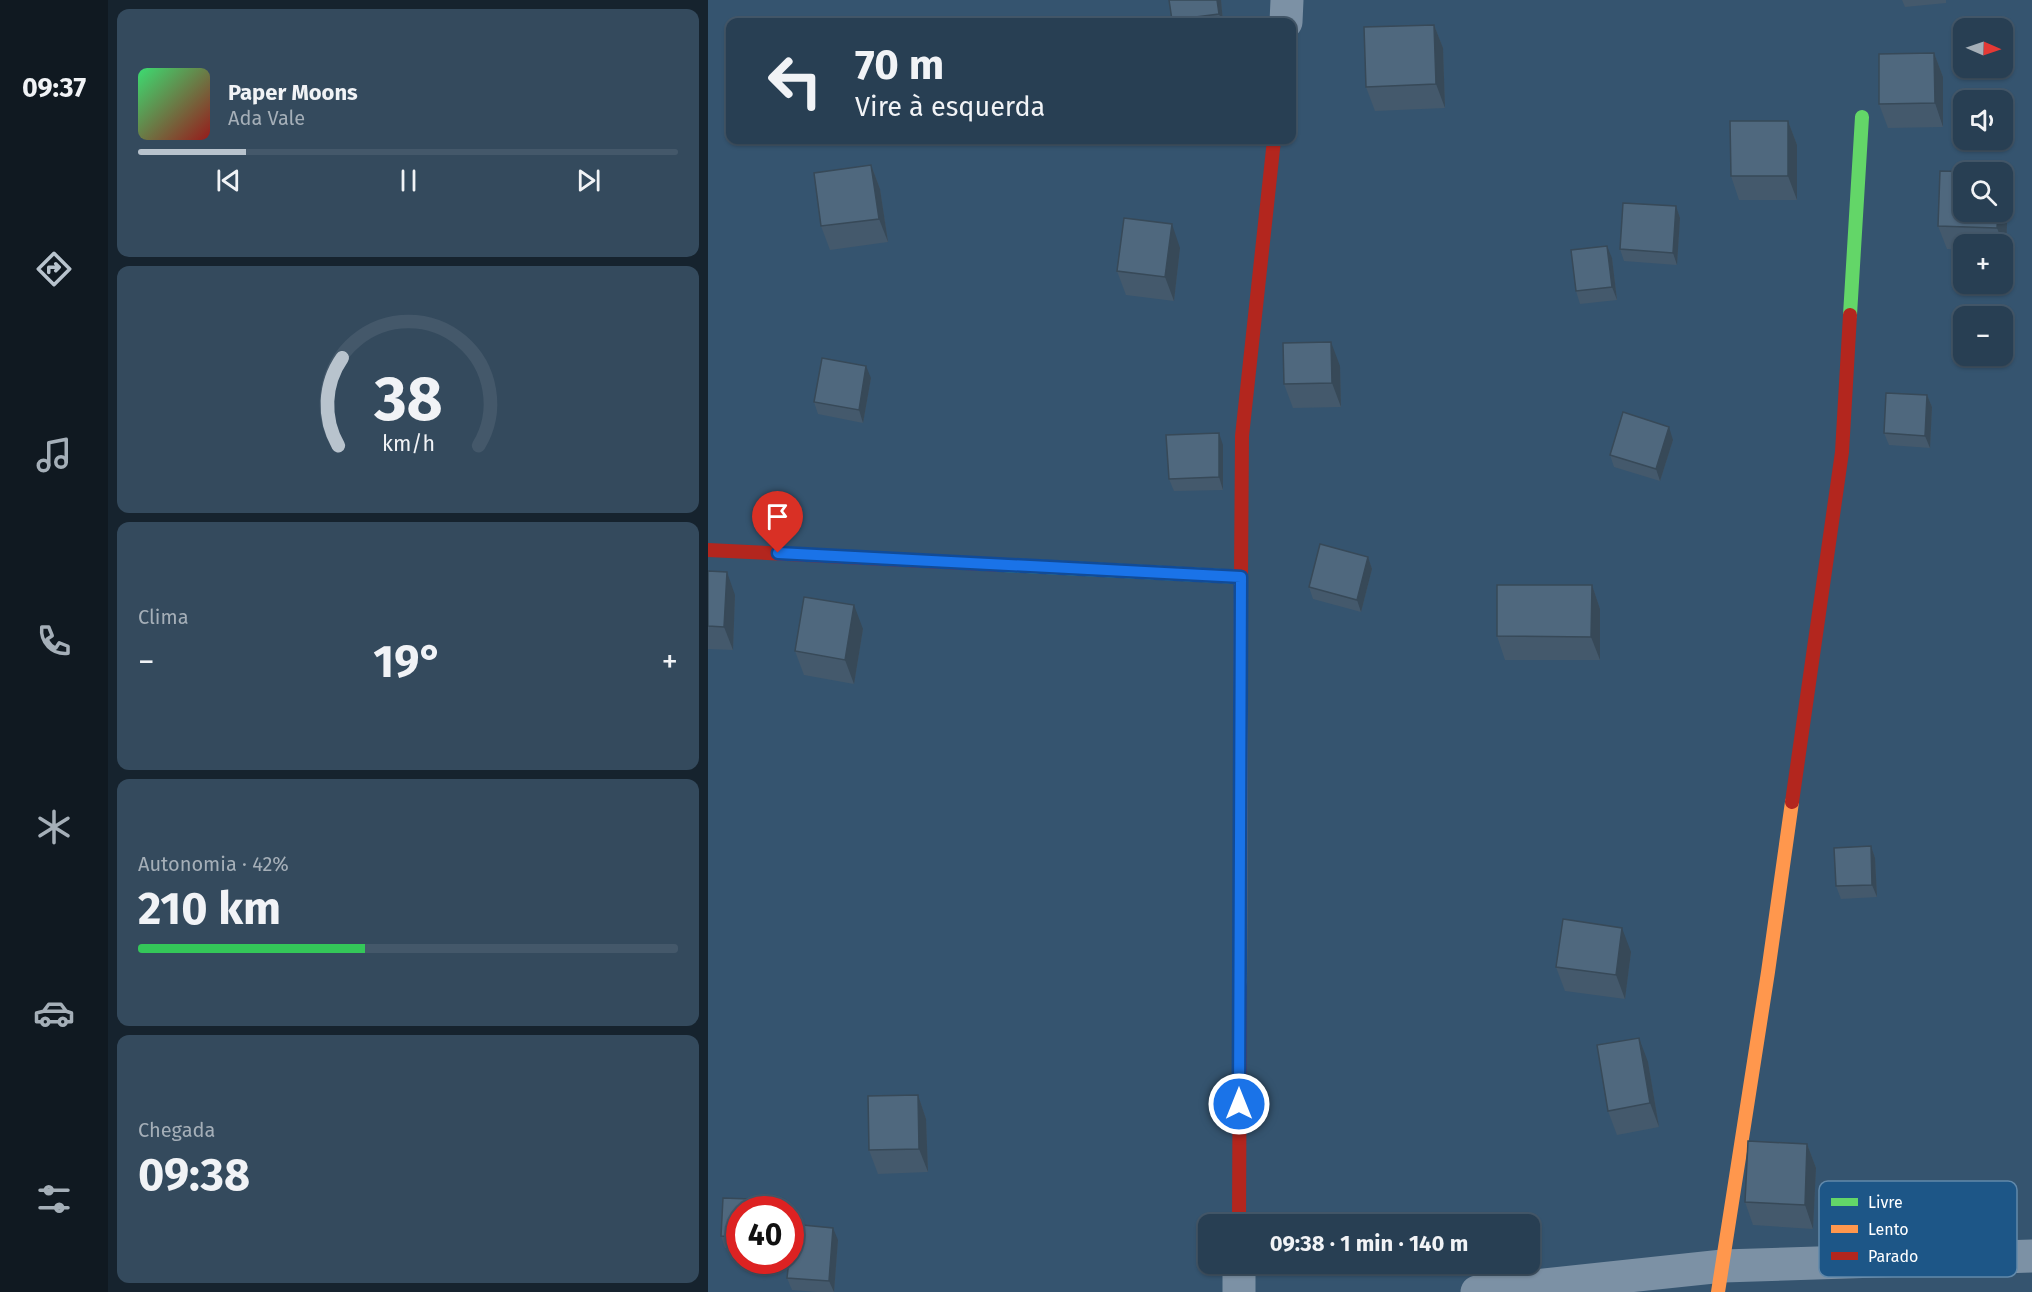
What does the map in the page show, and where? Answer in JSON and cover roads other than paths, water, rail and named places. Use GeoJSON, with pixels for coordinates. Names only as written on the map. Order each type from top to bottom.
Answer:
{"type":"FeatureCollection","features":[{"type":"Feature","properties":{"kind":"street"},"geometry":{"type":"LineString","coordinates":[[1286,18],[1287,0]]}},
{"type":"Feature","properties":{"kind":"street"},"geometry":{"type":"LineString","coordinates":[[1720,1279],[1768,972],[1842,452],[1862,117]]}},
{"type":"Feature","properties":{"kind":"street"},"geometry":{"type":"LineString","coordinates":[[1239,1214],[1242,436],[1274,144]]}},
{"type":"Feature","properties":{"kind":"street"},"geometry":{"type":"LineString","coordinates":[[708,550],[1241,577]]}},
{"type":"Feature","properties":{"kind":"street"},"geometry":{"type":"LineString","coordinates":[[2017,1257],[2032,1256]]}},
{"type":"Feature","properties":{"kind":"street"},"geometry":{"type":"LineString","coordinates":[[1477,1292],[1819,1272]]}},
{"type":"Feature","properties":{"kind":"street"},"geometry":{"type":"LineString","coordinates":[[1239,1274],[1239,1292]]}}]}
